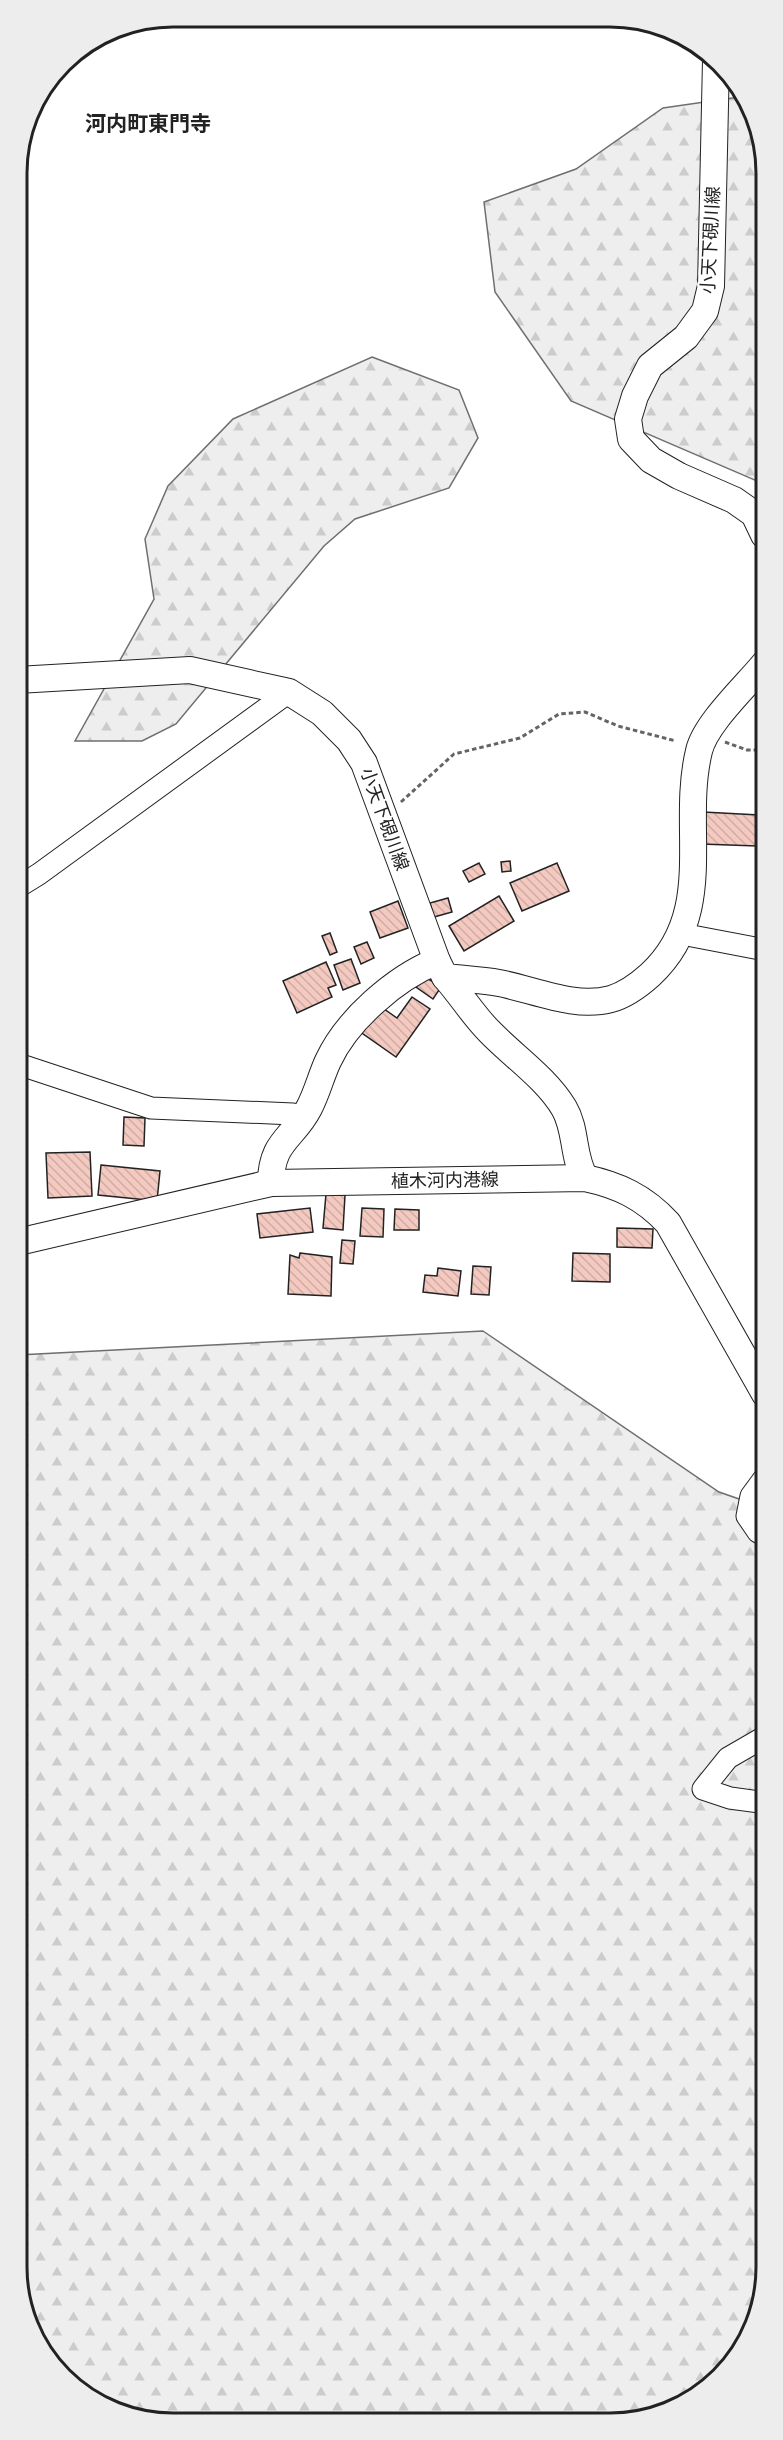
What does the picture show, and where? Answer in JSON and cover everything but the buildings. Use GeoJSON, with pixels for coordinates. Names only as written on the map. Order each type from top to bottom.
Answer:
{"type":"FeatureCollection","features":[{"type":"Feature","properties":{"kind":"main road","name":"小天下硯川線"},"geometry":{"type":"LineString","coordinates":[[716,73],[711,286],[705,311],[686,337],[650,366],[635,396],[628,419],[631,439],[651,460],[734,500],[754,514],[756,518]]}},
{"type":"Feature","properties":{"kind":"main road","name":"小天下硯川線"},"geometry":{"type":"LineString","coordinates":[[27,679],[190,670],[289,692],[322,713],[349,740],[364,763],[385,814],[441,969],[488,1030],[563,1106],[571,1123],[577,1165],[585,1178]]}},
{"type":"Feature","properties":{"kind":"main road"},"geometry":{"type":"LineString","coordinates":[[271,1182],[271,1167],[278,1147],[309,1109],[329,1059],[350,1026],[384,994],[422,967],[441,969],[573,1001],[611,999],[640,983],[664,961],[682,932],[691,901],[699,749],[710,729],[756,674]]}},
{"type":"Feature","properties":{"kind":"main road","name":"植木河内港線"},"geometry":{"type":"LineString","coordinates":[[27,1240],[271,1182],[585,1178],[624,1189],[654,1208],[668,1223],[756,1378]]}},
{"type":"Feature","properties":{"kind":"street"},"geometry":{"type":"LineString","coordinates":[[27,881],[289,692]]}},
{"type":"Feature","properties":{"kind":"street"},"geometry":{"type":"LineString","coordinates":[[682,932],[702,939],[756,948]]}},
{"type":"Feature","properties":{"kind":"street"},"geometry":{"type":"LineString","coordinates":[[27,1067],[151,1108],[293,1114],[302,1117]]}},
{"type":"Feature","properties":{"kind":"street"},"geometry":{"type":"LineString","coordinates":[[756,1489],[751,1496],[747,1516],[756,1529]]}},
{"type":"Feature","properties":{"kind":"street"},"geometry":{"type":"LineString","coordinates":[[756,1741],[728,1758],[703,1789],[730,1798],[756,1802]]}},
{"type":"Feature","properties":{"kind":"path"},"geometry":{"type":"LineString","coordinates":[[385,814],[454,754],[520,738],[559,714],[585,712],[618,726],[676,741]]}},
{"type":"Feature","properties":{"kind":"path"},"geometry":{"type":"LineString","coordinates":[[710,729],[734,746],[756,749]]}},
{"type":"Feature","properties":{"kind":"green space"},"geometry":{"type":"Polygon","coordinates":[[[735,98],[745,117],[753,144],[756,163],[756,481],[571,401],[495,292],[484,202],[576,169],[663,108],[735,98]]]}},
{"type":"Feature","properties":{"kind":"green space"},"geometry":{"type":"Polygon","coordinates":[[[372,357],[459,390],[478,438],[449,488],[355,519],[324,546],[176,724],[142,741],[75,741],[154,599],[145,539],[168,486],[233,419],[372,357]]]}},
{"type":"Feature","properties":{"kind":"green space"},"geometry":{"type":"Polygon","coordinates":[[[483,1331],[719,1492],[756,1505],[756,2277],[753,2296],[741,2332],[720,2363],[699,2383],[675,2398],[657,2405],[620,2413],[163,2413],[144,2410],[108,2398],[84,2383],[63,2363],[52,2348],[35,2314],[27,2277],[27,1355],[483,1331]]]}},
{"type":"Feature","properties":{"kind":"district","name":"河内町東門寺"},"geometry":{"type":"Point","coordinates":[148,123]}}]}
